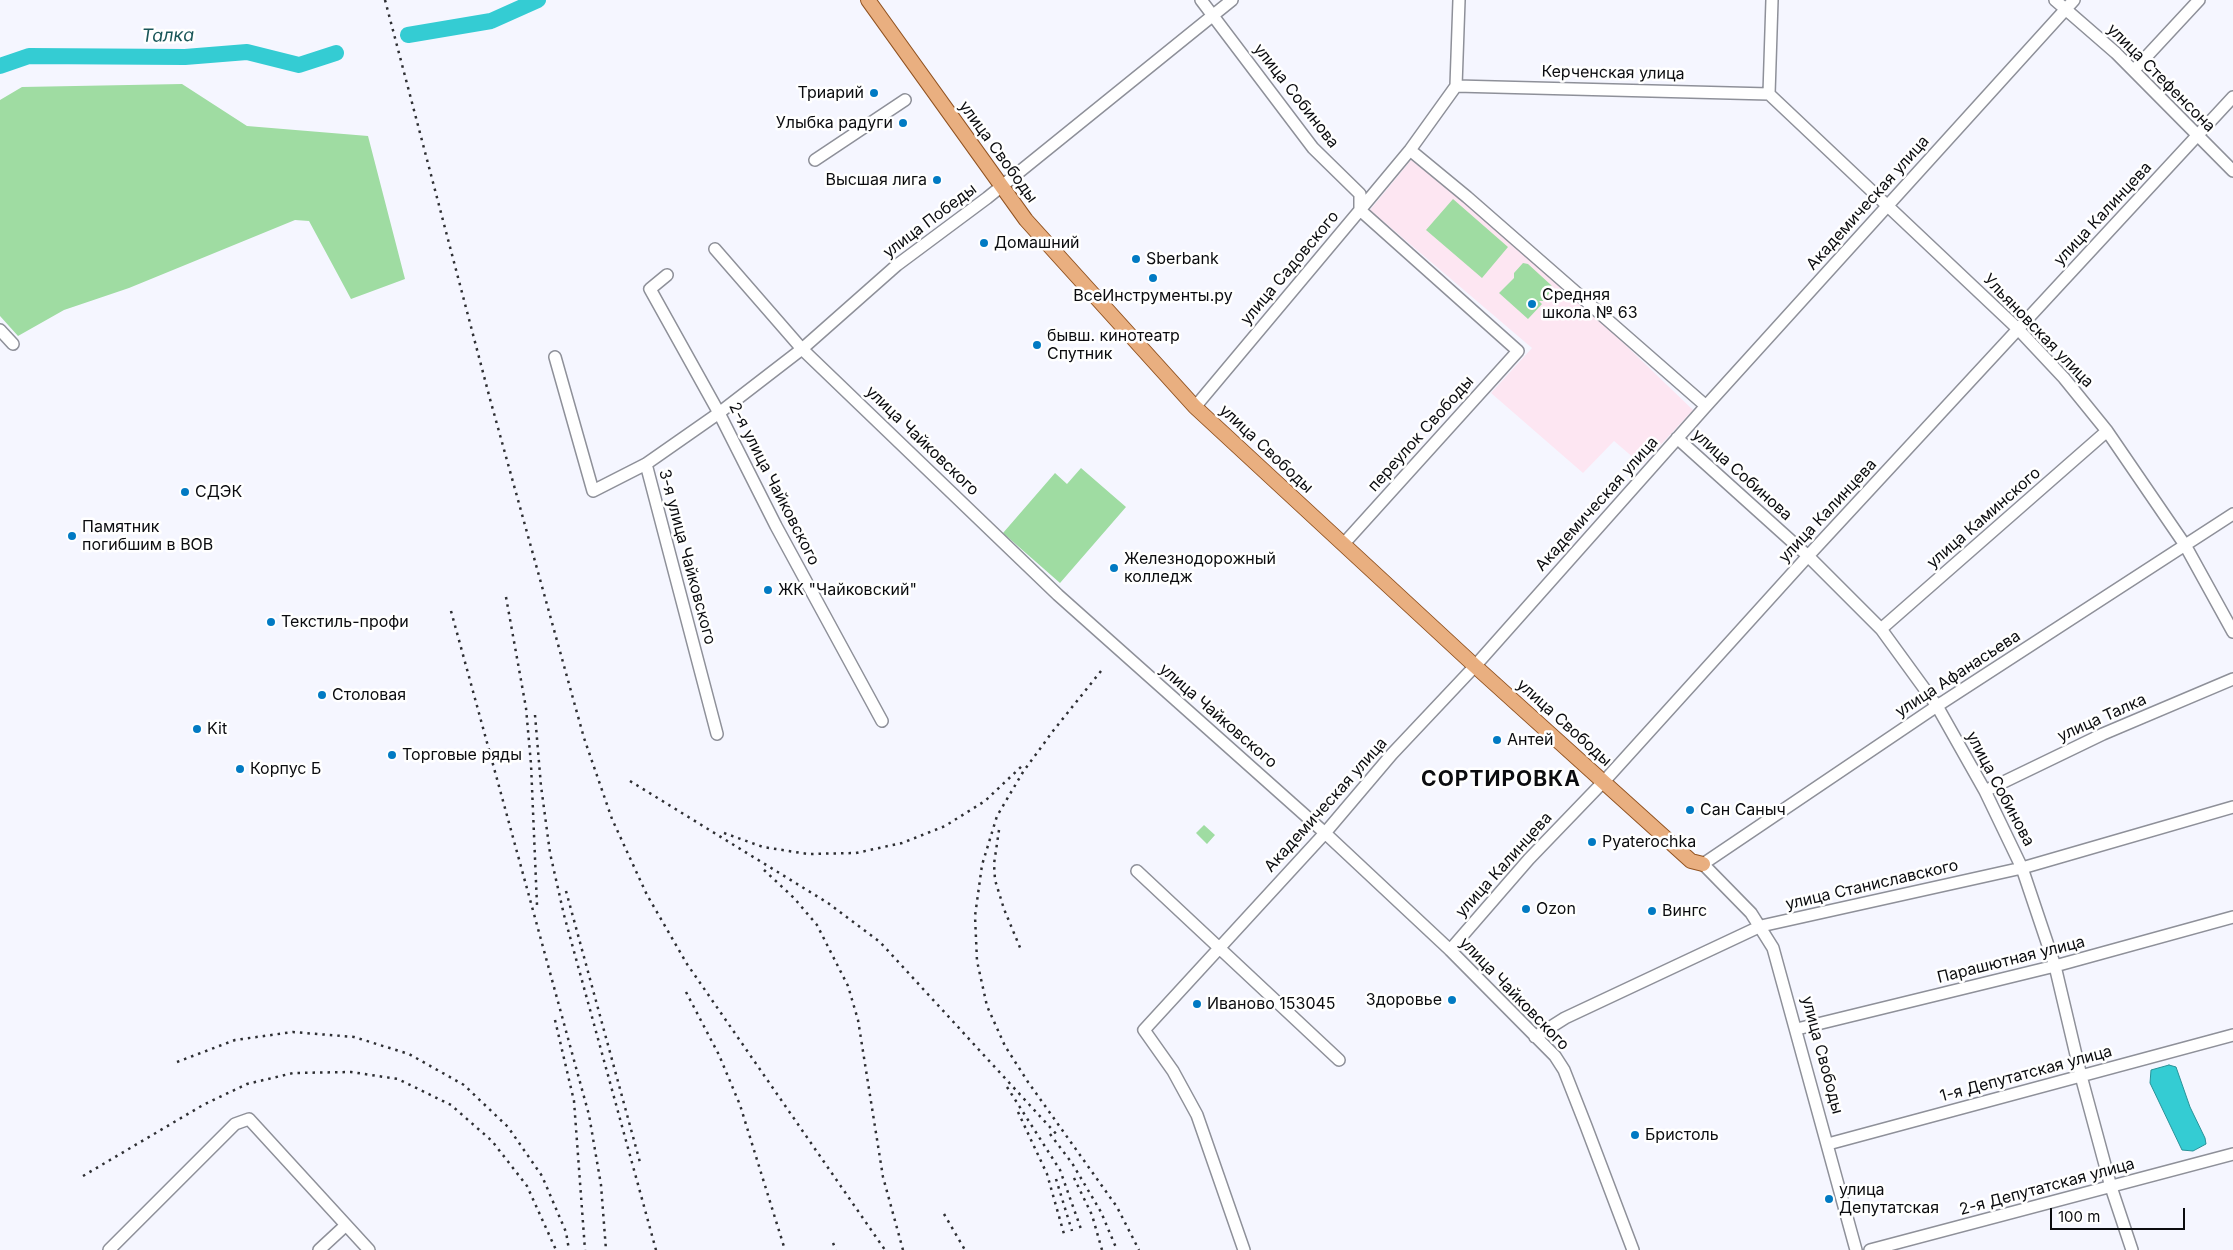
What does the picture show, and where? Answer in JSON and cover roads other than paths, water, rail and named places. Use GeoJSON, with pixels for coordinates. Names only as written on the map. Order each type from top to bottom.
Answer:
{"type":"FeatureCollection","features":[{"type":"Feature","properties":{"kind":"main road","name":"улица Свободы"},"geometry":{"type":"LineString","coordinates":[[868,0],[1004,185]]}},
{"type":"Feature","properties":{"kind":"main road","name":"улица Свободы"},"geometry":{"type":"LineString","coordinates":[[877,0],[1026,220],[1197,404],[1605,780],[1703,864]]}},
{"type":"Feature","properties":{"kind":"main road","name":"улица Свободы"},"geometry":{"type":"LineString","coordinates":[[1197,404],[1348,539],[1478,663]]}},
{"type":"Feature","properties":{"kind":"street","name":"улица Собинова"},"geometry":{"type":"LineString","coordinates":[[1201,0],[1313,148],[1360,194],[1360,210]]}},
{"type":"Feature","properties":{"kind":"street","name":"улица Победы"},"geometry":{"type":"LineString","coordinates":[[646,464],[719,413],[802,348],[897,265],[1004,185],[1232,0]]}},
{"type":"Feature","properties":{"kind":"street"},"geometry":{"type":"LineString","coordinates":[[1456,86],[1459,0]]}},
{"type":"Feature","properties":{"kind":"street"},"geometry":{"type":"LineString","coordinates":[[1769,94],[1772,0]]}},
{"type":"Feature","properties":{"kind":"street"},"geometry":{"type":"LineString","coordinates":[[2055,0],[2066,9]]}},
{"type":"Feature","properties":{"kind":"street","name":"Академическая улица"},"geometry":{"type":"LineString","coordinates":[[1244,1250],[1197,1115],[1172,1071],[1144,1030],[1325,833],[1392,754],[1478,663],[1677,438],[2074,0]]}},
{"type":"Feature","properties":{"kind":"street"},"geometry":{"type":"LineString","coordinates":[[2134,70],[2199,0]]}},
{"type":"Feature","properties":{"kind":"street","name":"улица Стефенсона"},"geometry":{"type":"LineString","coordinates":[[2066,9],[2134,70],[2233,171]]}},
{"type":"Feature","properties":{"kind":"street","name":"Керченская улица"},"geometry":{"type":"LineString","coordinates":[[1456,86],[1769,94]]}},
{"type":"Feature","properties":{"kind":"street","name":"улица Садовского"},"geometry":{"type":"LineString","coordinates":[[1197,404],[1410,150],[1456,86]]}},
{"type":"Feature","properties":{"kind":"street","name":"Ульяновская улица"},"geometry":{"type":"LineString","coordinates":[[1769,94],[2018,329],[2064,378],[2107,431],[2185,545],[2232,627]]}},
{"type":"Feature","properties":{"kind":"street","name":"улица Калинцева"},"geometry":{"type":"LineString","coordinates":[[1450,950],[1529,859],[1605,780],[1808,556],[2233,97]]}},
{"type":"Feature","properties":{"kind":"street"},"geometry":{"type":"LineString","coordinates":[[815,160],[905,100]]}},
{"type":"Feature","properties":{"kind":"street","name":"улица Собинова"},"geometry":{"type":"LineString","coordinates":[[1410,150],[1467,197],[1706,406]]}},
{"type":"Feature","properties":{"kind":"street","name":"переулок Свободы"},"geometry":{"type":"LineString","coordinates":[[1348,539],[1518,351],[1360,210]]}},
{"type":"Feature","properties":{"kind":"street","name":"улица Чайковского"},"geometry":{"type":"LineString","coordinates":[[715,249],[802,348],[1058,595],[1325,833],[1450,950],[1554,1056],[1564,1070],[1616,1200],[1633,1250]]}},
{"type":"Feature","properties":{"kind":"street","name":"2-я улица Чайковского"},"geometry":{"type":"LineString","coordinates":[[667,275],[650,289],[719,413],[776,526],[882,721]]}},
{"type":"Feature","properties":{"kind":"street"},"geometry":{"type":"LineString","coordinates":[[0,330],[13,344]]}},
{"type":"Feature","properties":{"kind":"street","name":"3-я улица Чайковского"},"geometry":{"type":"LineString","coordinates":[[555,357],[593,491],[646,464],[717,734]]}},
{"type":"Feature","properties":{"kind":"street","name":"улица Каминского"},"geometry":{"type":"LineString","coordinates":[[1881,629],[2107,431]]}},
{"type":"Feature","properties":{"kind":"street","name":"улица Собинова"},"geometry":{"type":"LineString","coordinates":[[1677,438],[1808,556],[1881,629],[1937,706],[1985,791],[2022,868],[2055,966],[2081,1076],[2111,1187],[2132,1250]]}},
{"type":"Feature","properties":{"kind":"street","name":"улица Афанасьева"},"geometry":{"type":"LineString","coordinates":[[1703,864],[1937,706],[2233,514]]}},
{"type":"Feature","properties":{"kind":"street","name":"улица Талка"},"geometry":{"type":"LineString","coordinates":[[1985,791],[2103,734],[2233,679]]}},
{"type":"Feature","properties":{"kind":"street","name":"улица Станиславского"},"geometry":{"type":"LineString","coordinates":[[1535,1037],[1565,1018],[1762,926],[2022,868],[2233,807]]}},
{"type":"Feature","properties":{"kind":"street","name":"улица Свободы"},"geometry":{"type":"LineString","coordinates":[[1703,864],[1762,926],[1773,948],[1797,1029],[1856,1250]]}},
{"type":"Feature","properties":{"kind":"street"},"geometry":{"type":"LineString","coordinates":[[1137,870],[1340,1060]]}},
{"type":"Feature","properties":{"kind":"street","name":"Парашютная улица"},"geometry":{"type":"LineString","coordinates":[[1797,1029],[2055,966],[2233,917]]}},
{"type":"Feature","properties":{"kind":"street","name":"1-я Депутатская улица"},"geometry":{"type":"LineString","coordinates":[[1828,1144],[2233,1035]]}},
{"type":"Feature","properties":{"kind":"street"},"geometry":{"type":"LineString","coordinates":[[109,1250],[235,1124],[249,1119],[369,1250]]}},
{"type":"Feature","properties":{"kind":"street","name":"2-я Депутатская улица"},"geometry":{"type":"LineString","coordinates":[[1870,1250],[2233,1154]]}},
{"type":"Feature","properties":{"kind":"street"},"geometry":{"type":"LineString","coordinates":[[319,1250],[346,1225]]}},
{"type":"Feature","properties":{"kind":"water"},"geometry":{"type":"Polygon","coordinates":[[[2169,1065],[2176,1067],[2190,1107],[2205,1138],[2206,1144],[2193,1151],[2182,1150],[2150,1083],[2151,1070],[2169,1065]]]}},
{"type":"Feature","properties":{"kind":"waterway","name":"Талка"},"geometry":{"type":"LineString","coordinates":[[408,35],[491,21],[538,0]]}},
{"type":"Feature","properties":{"kind":"waterway","name":"Талка"},"geometry":{"type":"LineString","coordinates":[[0,66],[29,56],[185,57],[247,52],[299,65],[336,53]]}},
{"type":"Feature","properties":{"kind":"railway"},"geometry":{"type":"LineString","coordinates":[[385,0],[490,399],[584,738],[612,819],[647,895],[687,964],[885,1250]]}},
{"type":"Feature","properties":{"kind":"railway"},"geometry":{"type":"LineString","coordinates":[[506,597],[526,708],[531,764],[537,905]]}},
{"type":"Feature","properties":{"kind":"railway"},"geometry":{"type":"LineString","coordinates":[[451,611],[589,1115],[601,1185],[606,1250]]}},
{"type":"Feature","properties":{"kind":"railway"},"geometry":{"type":"LineString","coordinates":[[1101,671],[1023,772],[997,816],[982,865],[975,916],[977,961],[987,1006],[1005,1046],[1028,1082],[1117,1207],[1139,1250]]}},
{"type":"Feature","properties":{"kind":"railway"},"geometry":{"type":"LineString","coordinates":[[535,715],[541,786],[550,853],[564,915],[656,1250]]}},
{"type":"Feature","properties":{"kind":"railway"},"geometry":{"type":"LineString","coordinates":[[724,833],[763,847],[808,854],[856,853],[902,843],[945,826],[985,801],[1023,765]]}},
{"type":"Feature","properties":{"kind":"railway"},"geometry":{"type":"LineString","coordinates":[[630,781],[828,903],[880,942],[1059,1137]]}},
{"type":"Feature","properties":{"kind":"railway"},"geometry":{"type":"LineString","coordinates":[[999,830],[994,864],[995,880],[1004,909],[1021,950]]}},
{"type":"Feature","properties":{"kind":"railway"},"geometry":{"type":"LineString","coordinates":[[764,870],[794,898],[817,925],[848,986],[858,1020],[883,1177],[903,1250]]}},
{"type":"Feature","properties":{"kind":"railway"},"geometry":{"type":"LineString","coordinates":[[566,891],[641,1166]]}},
{"type":"Feature","properties":{"kind":"railway"},"geometry":{"type":"LineString","coordinates":[[686,992],[719,1055],[740,1105],[785,1250]]}},
{"type":"Feature","properties":{"kind":"railway"},"geometry":{"type":"LineString","coordinates":[[555,1020],[574,1101],[585,1250]]}},
{"type":"Feature","properties":{"kind":"railway"},"geometry":{"type":"LineString","coordinates":[[177,1062],[235,1040],[293,1032],[354,1037],[409,1054],[464,1085],[508,1127],[542,1176],[566,1232],[569,1250]]}},
{"type":"Feature","properties":{"kind":"railway"},"geometry":{"type":"LineString","coordinates":[[83,1176],[203,1105],[247,1084],[293,1073],[351,1072],[398,1079],[451,1105],[492,1141],[527,1186],[556,1250]]}},
{"type":"Feature","properties":{"kind":"railway"},"geometry":{"type":"LineString","coordinates":[[1007,1087],[1060,1170],[1081,1229]]}},
{"type":"Feature","properties":{"kind":"railway"},"geometry":{"type":"LineString","coordinates":[[1018,1112],[1047,1174],[1064,1234]]}},
{"type":"Feature","properties":{"kind":"railway"},"geometry":{"type":"LineString","coordinates":[[1050,1134],[1072,1163],[1101,1212],[1117,1250]]}},
{"type":"Feature","properties":{"kind":"railway"},"geometry":{"type":"LineString","coordinates":[[1074,1178],[1092,1215],[1102,1250]]}},
{"type":"Feature","properties":{"kind":"railway"},"geometry":{"type":"LineString","coordinates":[[1056,1179],[1072,1231]]}},
{"type":"Feature","properties":{"kind":"railway"},"geometry":{"type":"LineString","coordinates":[[944,1214],[965,1250]]}},
{"type":"Feature","properties":{"kind":"railway"},"geometry":{"type":"LineString","coordinates":[[833,1243],[836,1250]]}},
{"type":"Feature","properties":{"kind":"place","name":"Триарий"},"geometry":{"type":"Point","coordinates":[874,93]}},
{"type":"Feature","properties":{"kind":"place","name":"Улыбка радуги"},"geometry":{"type":"Point","coordinates":[903,123]}},
{"type":"Feature","properties":{"kind":"place","name":"Высшая лига"},"geometry":{"type":"Point","coordinates":[937,180]}},
{"type":"Feature","properties":{"kind":"place","name":"Домашний"},"geometry":{"type":"Point","coordinates":[984,243]}},
{"type":"Feature","properties":{"kind":"place","name":"Sberbank"},"geometry":{"type":"Point","coordinates":[1136,259]}},
{"type":"Feature","properties":{"kind":"place","name":"ВсеИнструменты.ру"},"geometry":{"type":"Point","coordinates":[1153,278]}},
{"type":"Feature","properties":{"kind":"place","name":"Средняя школа № 63"},"geometry":{"type":"Point","coordinates":[1532,304]}},
{"type":"Feature","properties":{"kind":"place","name":"бывш. кинотеатр Спутник"},"geometry":{"type":"Point","coordinates":[1037,345]}},
{"type":"Feature","properties":{"kind":"place","name":"СДЭК"},"geometry":{"type":"Point","coordinates":[185,492]}},
{"type":"Feature","properties":{"kind":"place","name":"Памятник погибшим в ВОВ"},"geometry":{"type":"Point","coordinates":[72,536]}},
{"type":"Feature","properties":{"kind":"place","name":"Железнодорожный колледж"},"geometry":{"type":"Point","coordinates":[1114,568]}},
{"type":"Feature","properties":{"kind":"place","name":"ЖК \"Чайковский\""},"geometry":{"type":"Point","coordinates":[768,590]}},
{"type":"Feature","properties":{"kind":"place","name":"Текстиль-профи"},"geometry":{"type":"Point","coordinates":[271,622]}},
{"type":"Feature","properties":{"kind":"place","name":"Столовая"},"geometry":{"type":"Point","coordinates":[322,695]}},
{"type":"Feature","properties":{"kind":"place","name":"Kit"},"geometry":{"type":"Point","coordinates":[197,729]}},
{"type":"Feature","properties":{"kind":"place","name":"Антей"},"geometry":{"type":"Point","coordinates":[1497,740]}},
{"type":"Feature","properties":{"kind":"place","name":"Торговые ряды"},"geometry":{"type":"Point","coordinates":[392,755]}},
{"type":"Feature","properties":{"kind":"place","name":"Корпус Б"},"geometry":{"type":"Point","coordinates":[240,769]}},
{"type":"Feature","properties":{"kind":"place","name":"Сан Саныч"},"geometry":{"type":"Point","coordinates":[1690,810]}},
{"type":"Feature","properties":{"kind":"place","name":"Pyaterochka"},"geometry":{"type":"Point","coordinates":[1592,842]}},
{"type":"Feature","properties":{"kind":"place","name":"Ozon"},"geometry":{"type":"Point","coordinates":[1526,909]}},
{"type":"Feature","properties":{"kind":"place","name":"Вингс"},"geometry":{"type":"Point","coordinates":[1652,911]}},
{"type":"Feature","properties":{"kind":"place","name":"Здоровье"},"geometry":{"type":"Point","coordinates":[1452,1000]}},
{"type":"Feature","properties":{"kind":"place","name":"Иваново 153045"},"geometry":{"type":"Point","coordinates":[1197,1004]}},
{"type":"Feature","properties":{"kind":"place","name":"Бристоль"},"geometry":{"type":"Point","coordinates":[1635,1135]}},
{"type":"Feature","properties":{"kind":"place","name":"улица Депутатская"},"geometry":{"type":"Point","coordinates":[1829,1199]}},
{"type":"Feature","properties":{"kind":"district","name":"СОРТИРОВКА"},"geometry":{"type":"Point","coordinates":[1501,780]}}]}
